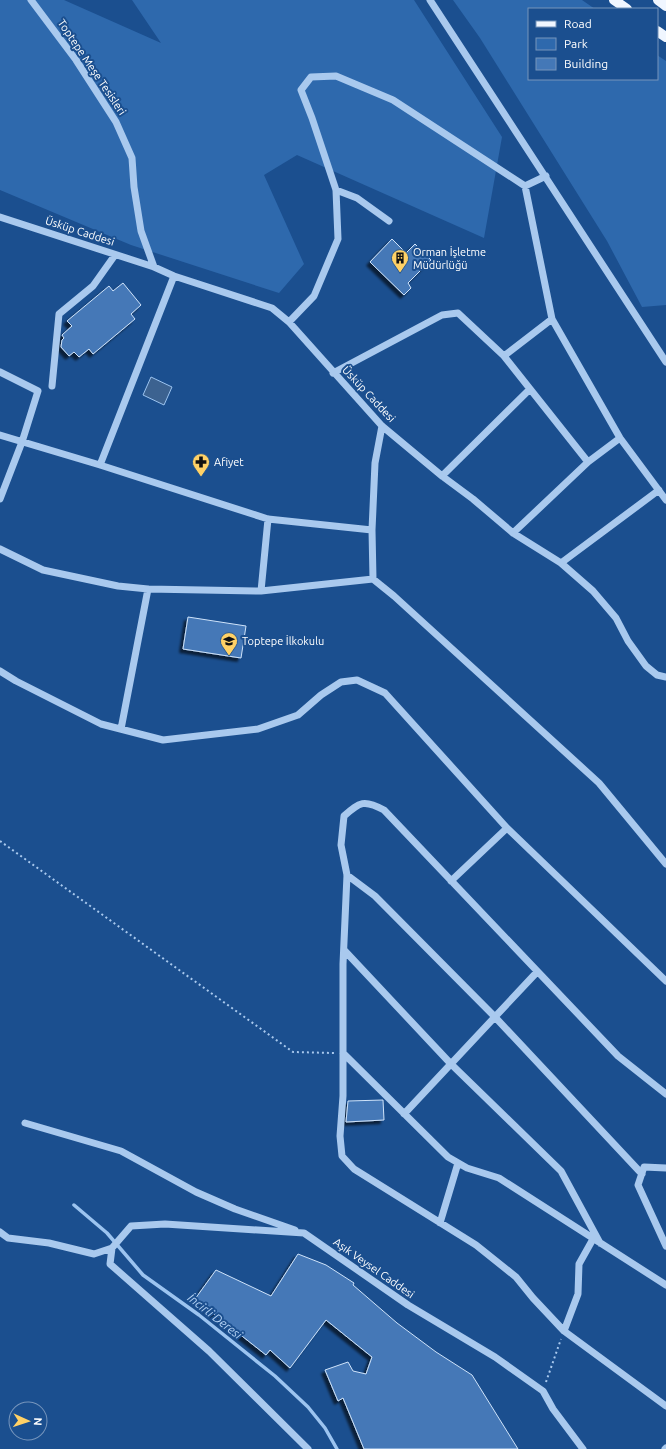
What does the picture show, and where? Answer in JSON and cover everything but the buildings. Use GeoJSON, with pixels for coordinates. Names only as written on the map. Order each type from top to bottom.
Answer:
{"type":"FeatureCollection","features":[{"type":"Feature","properties":{"kind":"main road"},"geometry":{"type":"LineString","coordinates":[[614,0],[626,8]]}},
{"type":"Feature","properties":{"kind":"main road"},"geometry":{"type":"LineString","coordinates":[[658,0],[666,6]]}},
{"type":"Feature","properties":{"kind":"street","name":"Toptepe Meşe Tesisleri"},"geometry":{"type":"LineString","coordinates":[[31,0],[76,60],[116,122],[132,158],[134,187],[141,231],[154,267]]}},
{"type":"Feature","properties":{"kind":"street"},"geometry":{"type":"LineString","coordinates":[[430,0],[666,362]]}},
{"type":"Feature","properties":{"kind":"street"},"geometry":{"type":"LineString","coordinates":[[289,322],[314,296],[338,239],[336,190],[301,90],[311,77],[336,76],[393,100],[525,186],[552,319],[620,438],[666,500]]}},
{"type":"Feature","properties":{"kind":"street"},"geometry":{"type":"LineString","coordinates":[[525,186],[546,176]]}},
{"type":"Feature","properties":{"kind":"street"},"geometry":{"type":"LineString","coordinates":[[336,190],[356,198],[389,221]]}},
{"type":"Feature","properties":{"kind":"street","name":"Üsküp Caddesi"},"geometry":{"type":"LineString","coordinates":[[0,217],[154,267],[174,276],[272,308],[289,322],[382,426],[513,533],[561,563],[593,591],[616,618],[628,641],[646,666],[657,675],[666,677]]}},
{"type":"Feature","properties":{"kind":"street"},"geometry":{"type":"LineString","coordinates":[[52,386],[59,314],[93,286],[106,270],[115,254]]}},
{"type":"Feature","properties":{"kind":"street"},"geometry":{"type":"LineString","coordinates":[[100,465],[174,276]]}},
{"type":"Feature","properties":{"kind":"street"},"geometry":{"type":"LineString","coordinates":[[333,373],[442,316],[458,313],[504,356],[588,462]]}},
{"type":"Feature","properties":{"kind":"street"},"geometry":{"type":"LineString","coordinates":[[504,356],[552,319]]}},
{"type":"Feature","properties":{"kind":"street"},"geometry":{"type":"LineString","coordinates":[[0,372],[38,391],[22,442],[0,499]]}},
{"type":"Feature","properties":{"kind":"street"},"geometry":{"type":"LineString","coordinates":[[442,476],[530,389]]}},
{"type":"Feature","properties":{"kind":"street"},"geometry":{"type":"LineString","coordinates":[[373,579],[372,530],[375,463],[382,426]]}},
{"type":"Feature","properties":{"kind":"street"},"geometry":{"type":"LineString","coordinates":[[0,435],[100,465],[268,519],[372,530]]}},
{"type":"Feature","properties":{"kind":"street"},"geometry":{"type":"LineString","coordinates":[[513,533],[588,462],[620,438]]}},
{"type":"Feature","properties":{"kind":"street"},"geometry":{"type":"LineString","coordinates":[[561,563],[659,490]]}},
{"type":"Feature","properties":{"kind":"street"},"geometry":{"type":"LineString","coordinates":[[261,592],[268,519]]}},
{"type":"Feature","properties":{"kind":"street"},"geometry":{"type":"LineString","coordinates":[[0,549],[43,570],[118,586],[148,589],[261,592],[373,579],[394,596],[599,783],[666,864]]}},
{"type":"Feature","properties":{"kind":"street"},"geometry":{"type":"LineString","coordinates":[[121,729],[148,589]]}},
{"type":"Feature","properties":{"kind":"street"},"geometry":{"type":"LineString","coordinates":[[0,671],[16,681],[101,724],[163,740],[258,729],[298,715],[321,695],[341,682],[357,680],[385,693],[507,828],[666,981]]}},
{"type":"Feature","properties":{"kind":"street"},"geometry":{"type":"LineString","coordinates":[[666,1094],[618,1056],[384,810],[372,804],[357,804],[344,816],[341,845],[347,876],[344,950],[343,1096],[340,1136],[342,1156],[354,1169],[476,1245],[516,1277],[564,1332],[666,1406]]}},
{"type":"Feature","properties":{"kind":"street"},"geometry":{"type":"LineString","coordinates":[[451,881],[507,828]]}},
{"type":"Feature","properties":{"kind":"street"},"geometry":{"type":"LineString","coordinates":[[347,876],[375,896],[495,1017],[642,1174]]}},
{"type":"Feature","properties":{"kind":"street"},"geometry":{"type":"LineString","coordinates":[[344,950],[450,1064],[561,1171],[600,1244]]}},
{"type":"Feature","properties":{"kind":"street"},"geometry":{"type":"LineString","coordinates":[[404,1114],[538,972]]}},
{"type":"Feature","properties":{"kind":"street"},"geometry":{"type":"LineString","coordinates":[[343,1053],[448,1157],[467,1168],[499,1178],[666,1285]]}},
{"type":"Feature","properties":{"kind":"street","name":"Aşık Veysel Caddesi"},"geometry":{"type":"LineString","coordinates":[[25,1123],[121,1151],[196,1192],[234,1209],[304,1233],[408,1305],[495,1357],[544,1391],[553,1409],[583,1449]]}},
{"type":"Feature","properties":{"kind":"street"},"geometry":{"type":"LineString","coordinates":[[440,1223],[458,1163]]}},
{"type":"Feature","properties":{"kind":"street"},"geometry":{"type":"LineString","coordinates":[[666,1168],[644,1167],[638,1185],[666,1246]]}},
{"type":"Feature","properties":{"kind":"street"},"geometry":{"type":"LineString","coordinates":[[0,1232],[8,1238],[49,1243],[94,1254],[112,1248],[131,1226],[165,1224],[304,1233]]}},
{"type":"Feature","properties":{"kind":"street"},"geometry":{"type":"LineString","coordinates":[[564,1332],[578,1294],[580,1264],[593,1239]]}},
{"type":"Feature","properties":{"kind":"street"},"geometry":{"type":"LineString","coordinates":[[112,1248],[110,1264],[209,1351],[308,1449]]}},
{"type":"Feature","properties":{"kind":"path"},"geometry":{"type":"LineString","coordinates":[[0,841],[293,1052],[343,1053]]}},
{"type":"Feature","properties":{"kind":"path"},"geometry":{"type":"LineString","coordinates":[[544,1391],[564,1332]]}},
{"type":"Feature","properties":{"kind":"green space"},"geometry":{"type":"Polygon","coordinates":[[[0,0],[64,0],[161,43],[132,0],[414,0],[502,137],[484,238],[297,155],[264,175],[304,264],[279,293],[131,245],[0,190],[0,0]]]}},
{"type":"Feature","properties":{"kind":"green space"},"geometry":{"type":"Polygon","coordinates":[[[453,0],[582,0],[594,8],[528,8],[528,80],[658,80],[658,56],[666,61],[666,305],[642,307],[607,241],[480,38],[453,0]]]}},
{"type":"Feature","properties":{"kind":"shaded area"},"geometry":{"type":"Polygon","coordinates":[[[151,377],[172,387],[164,405],[143,395],[151,377]]]}},
{"type":"Feature","properties":{"kind":"waterway","name":"İncirli Deresi"},"geometry":{"type":"LineString","coordinates":[[74,1205],[107,1233],[143,1275],[199,1315],[275,1376],[308,1407],[325,1428],[337,1449]]}},
{"type":"Feature","properties":{"kind":"place","name":"Orman İşletme Müdürlüğü"},"geometry":{"type":"Point","coordinates":[400,273]}},
{"type":"Feature","properties":{"kind":"place","name":"Afiyet"},"geometry":{"type":"Point","coordinates":[201,477]}},
{"type":"Feature","properties":{"kind":"place","name":"Toptepe İlkokulu"},"geometry":{"type":"Point","coordinates":[229,656]}}]}
